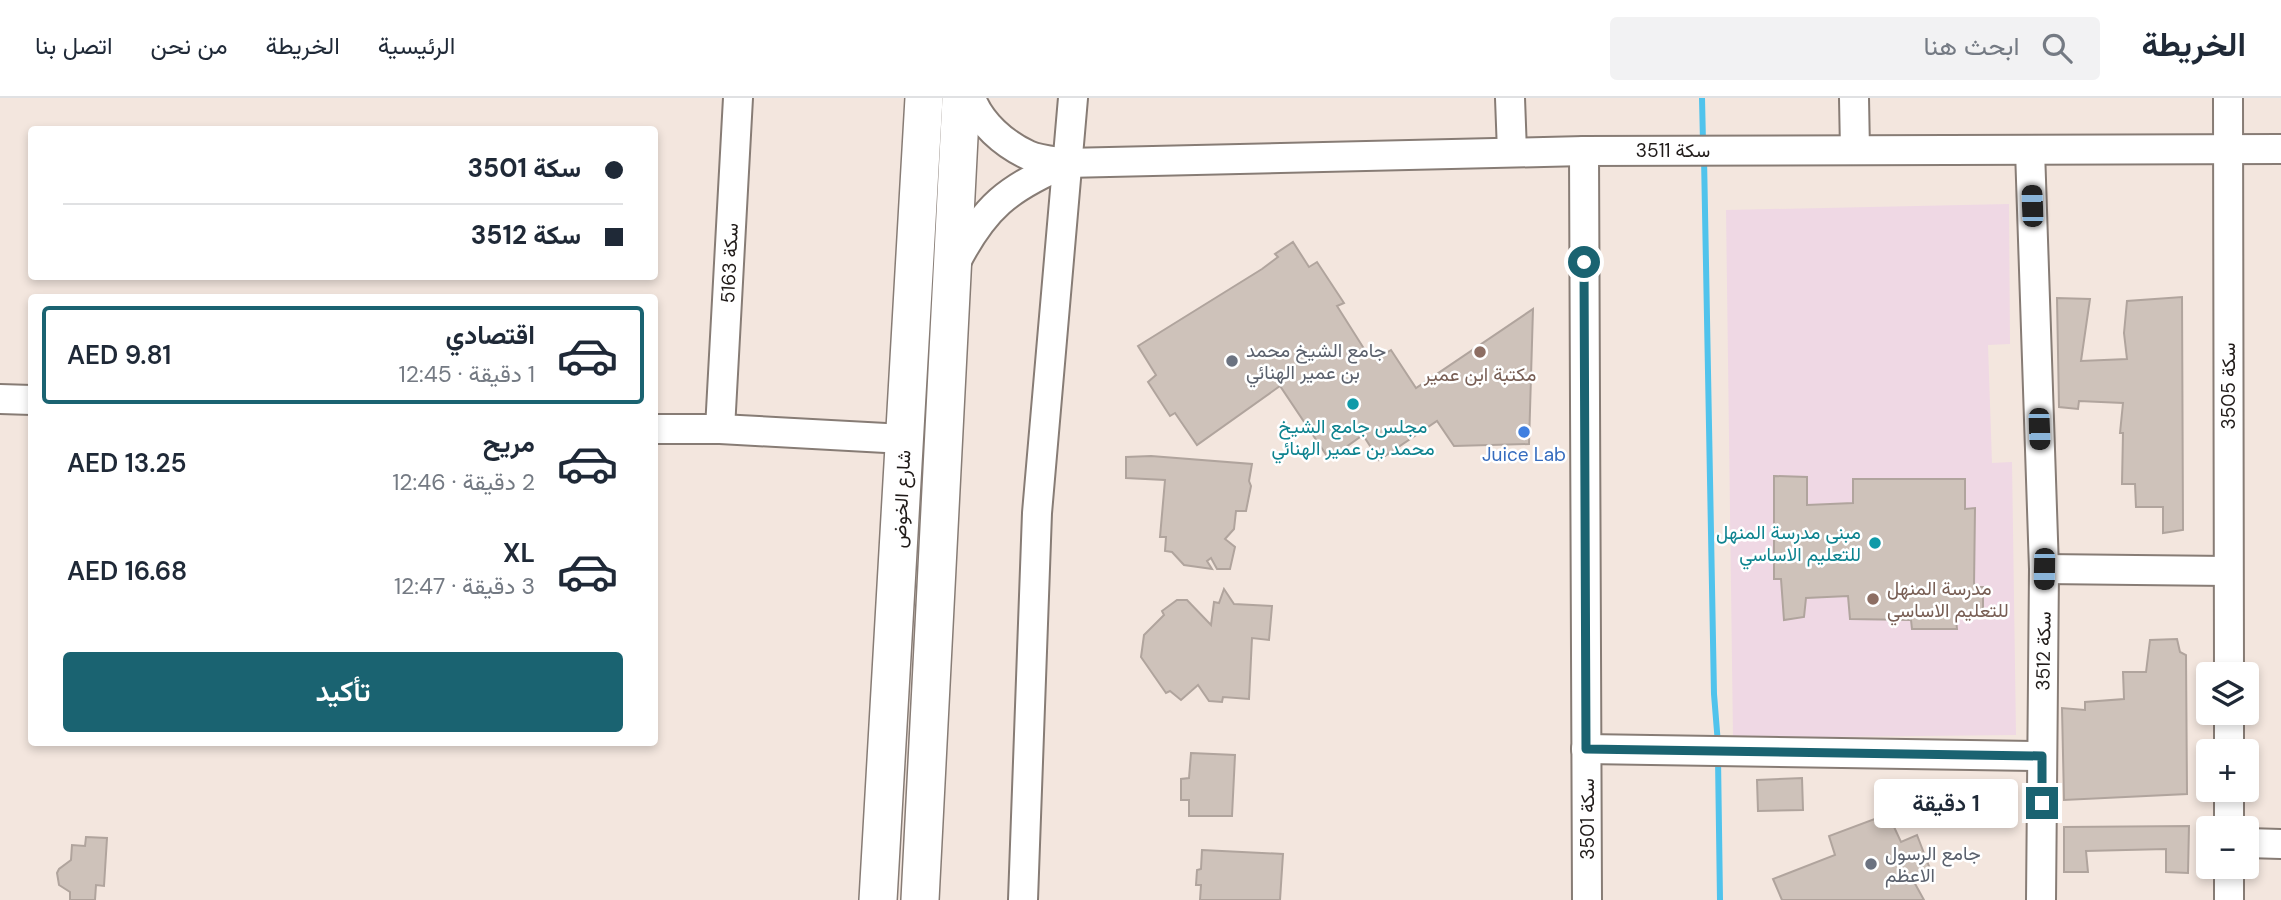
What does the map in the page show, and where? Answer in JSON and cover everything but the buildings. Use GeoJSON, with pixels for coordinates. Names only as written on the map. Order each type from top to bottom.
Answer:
{"type":"FeatureCollection","features":[{"type":"Feature","properties":{"kind":"main road","name":"شارع الخوض"},"geometry":{"type":"LineString","coordinates":[[878,900],[924,98]]}},
{"type":"Feature","properties":{"kind":"main road","name":"شارع الخوض"},"geometry":{"type":"LineString","coordinates":[[920,900],[961,98]]}},
{"type":"Feature","properties":{"kind":"street","name":"سكة 5163"},"geometry":{"type":"LineString","coordinates":[[720,429],[738,98]]}},
{"type":"Feature","properties":{"kind":"street"},"geometry":{"type":"LineString","coordinates":[[971,98],[975,108],[998,137],[1030,156],[1066,163]]}},
{"type":"Feature","properties":{"kind":"street"},"geometry":{"type":"LineString","coordinates":[[1023,900],[1037,513],[1073,98]]}},
{"type":"Feature","properties":{"kind":"street"},"geometry":{"type":"LineString","coordinates":[[1510,98],[1512,152]]}},
{"type":"Feature","properties":{"kind":"street"},"geometry":{"type":"LineString","coordinates":[[1854,98],[1855,150]]}},
{"type":"Feature","properties":{"kind":"street","name":"سكة 3505"},"geometry":{"type":"LineString","coordinates":[[2228,98],[2229,662]]}},
{"type":"Feature","properties":{"kind":"street","name":"سكة 3511"},"geometry":{"type":"LineString","coordinates":[[1066,163],[1584,150],[2281,149]]}},
{"type":"Feature","properties":{"kind":"street","name":"سكة 3501"},"geometry":{"type":"LineString","coordinates":[[1584,150],[1587,900]]}},
{"type":"Feature","properties":{"kind":"street","name":"سكة 3512"},"geometry":{"type":"LineString","coordinates":[[2030,150],[2044,569],[2041,900]]}},
{"type":"Feature","properties":{"kind":"street"},"geometry":{"type":"LineString","coordinates":[[953,268],[971,233],[998,202],[1030,179],[1066,163]]}},
{"type":"Feature","properties":{"kind":"street"},"geometry":{"type":"LineString","coordinates":[[0,398],[28,400]]}},
{"type":"Feature","properties":{"kind":"street"},"geometry":{"type":"LineString","coordinates":[[658,429],[720,429],[904,439]]}},
{"type":"Feature","properties":{"kind":"street"},"geometry":{"type":"LineString","coordinates":[[2044,569],[2228,571]]}},
{"type":"Feature","properties":{"kind":"street"},"geometry":{"type":"LineString","coordinates":[[1586,749],[2042,756]]}},
{"type":"Feature","properties":{"kind":"street"},"geometry":{"type":"LineString","coordinates":[[2259,843],[2281,844]]}},
{"type":"Feature","properties":{"kind":"street"},"geometry":{"type":"LineString","coordinates":[[2229,879],[2229,900]]}},
{"type":"Feature","properties":{"kind":"shaded area","name":"مدرسة المنهل للتعليم الاساسي"},"geometry":{"type":"Polygon","coordinates":[[[2009,204],[2010,344],[1988,345],[1992,463],[2012,462],[2016,735],[1733,738],[1726,210],[2009,204]]]}},
{"type":"Feature","properties":{"kind":"waterway"},"geometry":{"type":"LineString","coordinates":[[1702,98],[1703,142]]}},
{"type":"Feature","properties":{"kind":"waterway"},"geometry":{"type":"LineString","coordinates":[[1704,157],[1714,694],[1718,744]]}},
{"type":"Feature","properties":{"kind":"waterway"},"geometry":{"type":"LineString","coordinates":[[1718,758],[1720,900]]}},
{"type":"Feature","properties":{"kind":"place","name":"مكتبة ابن عمير"},"geometry":{"type":"Point","coordinates":[1480,352]}},
{"type":"Feature","properties":{"kind":"place","name":"جامع الشيخ محمد بن عمير الهنائي"},"geometry":{"type":"Point","coordinates":[1232,361]}},
{"type":"Feature","properties":{"kind":"place","name":"مجلس جامع الشيخ محمد بن عمير الهنائي"},"geometry":{"type":"Point","coordinates":[1353,404]}},
{"type":"Feature","properties":{"kind":"place","name":"Juice Lab"},"geometry":{"type":"Point","coordinates":[1524,432]}},
{"type":"Feature","properties":{"kind":"place","name":"مبنى مدرسة المنهل للتعليم الاساسي"},"geometry":{"type":"Point","coordinates":[1875,543]}},
{"type":"Feature","properties":{"kind":"place","name":"مدرسة المنهل للتعليم الاساسي"},"geometry":{"type":"Point","coordinates":[1873,599]}},
{"type":"Feature","properties":{"kind":"place","name":"جامع الرسول الاعظم"},"geometry":{"type":"Point","coordinates":[1871,864]}},
{"type":"Feature","properties":{"kind":"route"},"geometry":{"type":"LineString","coordinates":[[1584,262],[1586,749],[2042,756],[2042,803]]}}]}
